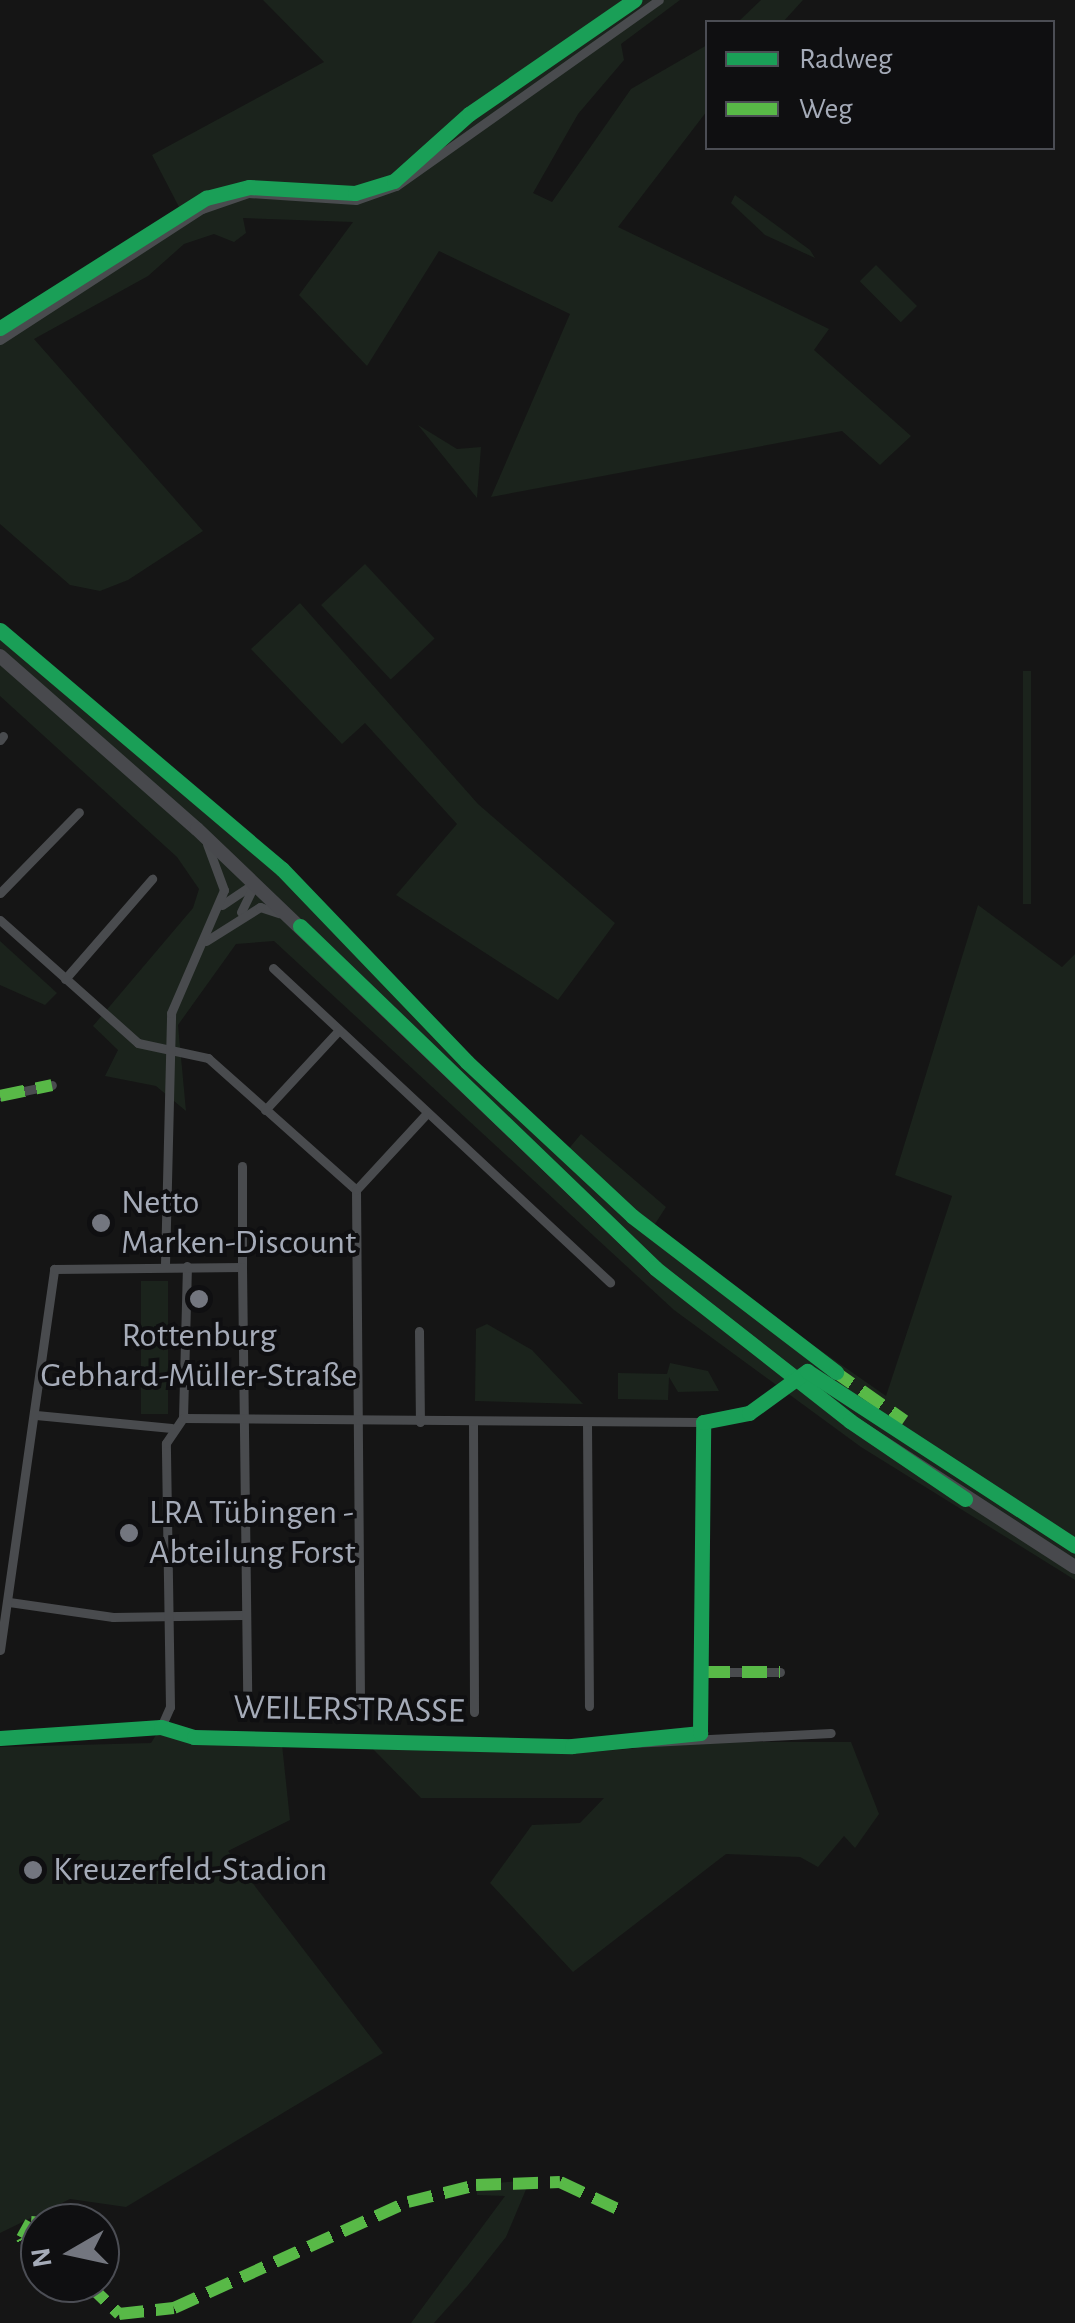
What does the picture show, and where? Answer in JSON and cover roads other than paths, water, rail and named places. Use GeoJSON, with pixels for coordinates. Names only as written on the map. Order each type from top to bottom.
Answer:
{"type":"FeatureCollection","features":[{"type":"Feature","properties":{"kind":"main road"},"geometry":{"type":"LineString","coordinates":[[0,656],[198,829],[527,1152],[707,1311],[872,1438],[1075,1568]]}},
{"type":"Feature","properties":{"kind":"street"},"geometry":{"type":"LineString","coordinates":[[0,340],[202,209],[248,193],[356,200],[396,186],[659,0]]}},
{"type":"Feature","properties":{"kind":"street"},"geometry":{"type":"LineString","coordinates":[[0,892],[79,812]]}},
{"type":"Feature","properties":{"kind":"street"},"geometry":{"type":"LineString","coordinates":[[166,1264],[170,1051],[176,990],[222,904],[222,873],[198,829]]}},
{"type":"Feature","properties":{"kind":"street"},"geometry":{"type":"LineString","coordinates":[[65,978],[152,879]]}},
{"type":"Feature","properties":{"kind":"street"},"geometry":{"type":"LineString","coordinates":[[222,904],[255,884]]}},
{"type":"Feature","properties":{"kind":"street"},"geometry":{"type":"LineString","coordinates":[[233,920],[255,884]]}},
{"type":"Feature","properties":{"kind":"street"},"geometry":{"type":"LineString","coordinates":[[200,945],[233,920],[260,907],[300,926]]}},
{"type":"Feature","properties":{"kind":"street"},"geometry":{"type":"LineString","coordinates":[[0,920],[138,1043],[205,1056],[356,1190]]}},
{"type":"Feature","properties":{"kind":"street"},"geometry":{"type":"LineString","coordinates":[[273,968],[610,1282]]}},
{"type":"Feature","properties":{"kind":"street"},"geometry":{"type":"LineString","coordinates":[[265,1110],[339,1030]]}},
{"type":"Feature","properties":{"kind":"street"},"geometry":{"type":"LineString","coordinates":[[0,1096],[52,1085]]}},
{"type":"Feature","properties":{"kind":"street"},"geometry":{"type":"LineString","coordinates":[[360,1704],[356,1190],[427,1113]]}},
{"type":"Feature","properties":{"kind":"street"},"geometry":{"type":"LineString","coordinates":[[242,1166],[241,1420],[247,1697]]}},
{"type":"Feature","properties":{"kind":"street"},"geometry":{"type":"LineString","coordinates":[[0,1650],[54,1269],[166,1264],[242,1267]]}},
{"type":"Feature","properties":{"kind":"street"},"geometry":{"type":"LineString","coordinates":[[183,1418],[187,1266]]}},
{"type":"Feature","properties":{"kind":"street"},"geometry":{"type":"LineString","coordinates":[[419,1331],[420,1422]]}},
{"type":"Feature","properties":{"kind":"street"},"geometry":{"type":"LineString","coordinates":[[36,1415],[171,1428],[183,1418],[703,1422],[702,1706]]}},
{"type":"Feature","properties":{"kind":"street"},"geometry":{"type":"LineString","coordinates":[[473,1422],[474,1712]]}},
{"type":"Feature","properties":{"kind":"street"},"geometry":{"type":"LineString","coordinates":[[587,1423],[589,1706]]}},
{"type":"Feature","properties":{"kind":"street"},"geometry":{"type":"LineString","coordinates":[[161,1727],[170,1707],[171,1428]]}},
{"type":"Feature","properties":{"kind":"street"},"geometry":{"type":"LineString","coordinates":[[9,1602],[169,1617],[243,1616]]}},
{"type":"Feature","properties":{"kind":"street"},"geometry":{"type":"LineString","coordinates":[[704,1672],[780,1672]]}},
{"type":"Feature","properties":{"kind":"street","name":"WEILERSTRASSE"},"geometry":{"type":"LineString","coordinates":[[0,1738],[161,1727],[194,1737],[572,1746],[831,1733]]}},
{"type":"Feature","properties":{"kind":"place","name":"Netto Marken-Discount"},"geometry":{"type":"Point","coordinates":[101,1223]}},
{"type":"Feature","properties":{"kind":"place","name":"Rottenburg Gebhard-Müller-Straße"},"geometry":{"type":"Point","coordinates":[199,1299]}},
{"type":"Feature","properties":{"kind":"place","name":"LRA Tübingen - Abteilung Forst"},"geometry":{"type":"Point","coordinates":[129,1533]}},
{"type":"Feature","properties":{"kind":"place","name":"Kreuzerfeld-Stadion"},"geometry":{"type":"Point","coordinates":[33,1870]}}]}
